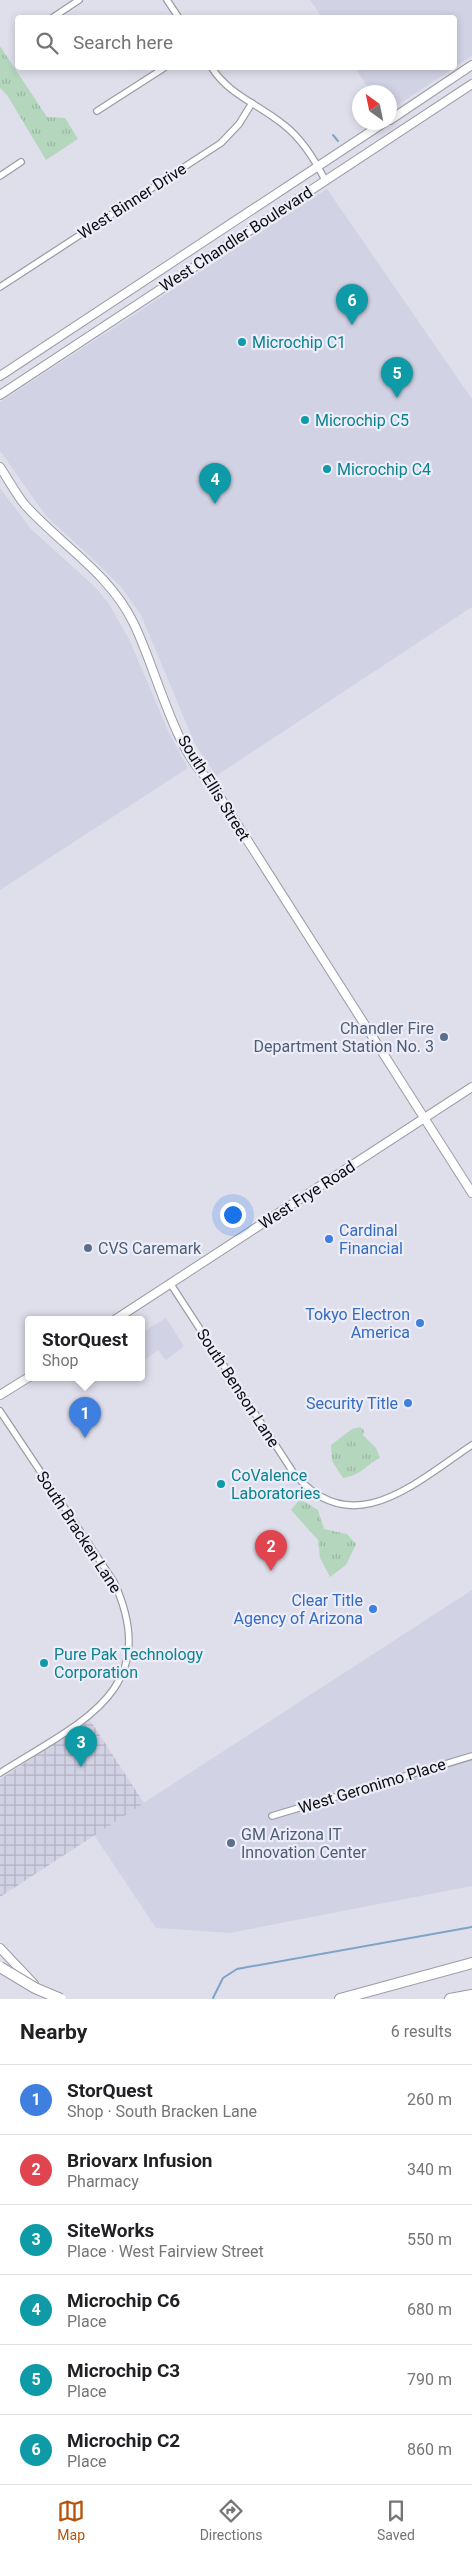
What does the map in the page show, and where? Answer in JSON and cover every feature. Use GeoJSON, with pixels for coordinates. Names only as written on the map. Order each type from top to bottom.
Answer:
{"type":"FeatureCollection","features":[{"type":"Feature","properties":{"kind":"highway"},"geometry":{"type":"LineString","coordinates":[[340,1999],[472,1963]]}},
{"type":"Feature","properties":{"kind":"highway"},"geometry":{"type":"LineString","coordinates":[[0,1967],[35,1988],[61,1999]]}},
{"type":"Feature","properties":{"kind":"highway"},"geometry":{"type":"LineString","coordinates":[[450,1999],[472,1995]]}},
{"type":"Feature","properties":{"kind":"street"},"geometry":{"type":"LineString","coordinates":[[56,15],[79,0]]}},
{"type":"Feature","properties":{"kind":"street"},"geometry":{"type":"LineString","coordinates":[[167,0],[177,15]]}},
{"type":"Feature","properties":{"kind":"street"},"geometry":{"type":"LineString","coordinates":[[397,115],[472,65]]}},
{"type":"Feature","properties":{"kind":"street"},"geometry":{"type":"LineString","coordinates":[[97,110],[161,70]]}},
{"type":"Feature","properties":{"kind":"street"},"geometry":{"type":"LineString","coordinates":[[214,70],[229,88],[285,125],[318,166],[326,180]]}},
{"type":"Feature","properties":{"kind":"street","name":"West Chandler Boulevard"},"geometry":{"type":"LineString","coordinates":[[0,395],[472,84]]}},
{"type":"Feature","properties":{"kind":"street","name":"West Binner Drive"},"geometry":{"type":"LineString","coordinates":[[0,287],[221,143],[240,124],[252,103]]}},
{"type":"Feature","properties":{"kind":"street","name":"West Chandler Boulevard"},"geometry":{"type":"LineString","coordinates":[[0,376],[373,130]]}},
{"type":"Feature","properties":{"kind":"street"},"geometry":{"type":"LineString","coordinates":[[0,176],[22,162]]}},
{"type":"Feature","properties":{"kind":"street","name":"South Ellis Street"},"geometry":{"type":"LineString","coordinates":[[0,467],[24,504],[88,563],[114,592],[134,622],[187,750],[201,773],[209,780],[472,1193]]}},
{"type":"Feature","properties":{"kind":"street","name":"West Frye Road"},"geometry":{"type":"LineString","coordinates":[[121,1316],[472,1087]]}},
{"type":"Feature","properties":{"kind":"street","name":"South Benson Lane"},"geometry":{"type":"LineString","coordinates":[[170,1284],[293,1472],[305,1487],[319,1497],[336,1504],[369,1505],[393,1497],[472,1445]]}},
{"type":"Feature","properties":{"kind":"street"},"geometry":{"type":"LineString","coordinates":[[0,1395],[25,1379]]}},
{"type":"Feature","properties":{"kind":"street","name":"South Bracken Lane"},"geometry":{"type":"LineString","coordinates":[[0,1411],[114,1582],[125,1607],[130,1633],[128,1662],[115,1689],[95,1710],[0,1773]]}},
{"type":"Feature","properties":{"kind":"street","name":"West Geronimo Place"},"geometry":{"type":"LineString","coordinates":[[272,1816],[472,1756]]}},
{"type":"Feature","properties":{"kind":"street"},"geometry":{"type":"LineString","coordinates":[[0,1948],[50,1999]]}},
{"type":"Feature","properties":{"kind":"shaded area"},"geometry":{"type":"Polygon","coordinates":[[[310,0],[472,0],[472,56],[457,65],[457,15],[321,15],[310,0]]]}},
{"type":"Feature","properties":{"kind":"shaded area"},"geometry":{"type":"Polygon","coordinates":[[[356,70],[451,70],[397,105],[397,85],[366,85],[356,70]]]}},
{"type":"Feature","properties":{"kind":"shaded area"},"geometry":{"type":"Polygon","coordinates":[[[327,189],[472,399],[472,607],[216,776],[194,742],[141,615],[121,587],[46,516],[0,451],[0,402],[327,189]]]}},
{"type":"Feature","properties":{"kind":"shaded area"},"geometry":{"type":"Polygon","coordinates":[[[0,488],[31,529],[95,587],[109,604],[129,639],[169,733],[188,768],[0,890],[0,488]]]}},
{"type":"Feature","properties":{"kind":"shaded area"},"geometry":{"type":"Polygon","coordinates":[[[166,1318],[184,1346],[166,1360],[158,1350],[145,1360],[145,1331],[166,1318]]]}},
{"type":"Feature","properties":{"kind":"shaded area"},"geometry":{"type":"Polygon","coordinates":[[[472,1590],[472,1886],[230,1933],[156,1928],[94,1835],[472,1590]]]}},
{"type":"Feature","properties":{"kind":"shaded area"},"geometry":{"type":"Polygon","coordinates":[[[90,1720],[144,1803],[0,1897],[0,1779],[90,1720]]]}},
{"type":"Feature","properties":{"kind":"green space"},"geometry":{"type":"Polygon","coordinates":[[[0,46],[47,117],[65,118],[78,139],[46,160],[7,95],[0,88],[0,46]]]}},
{"type":"Feature","properties":{"kind":"green space"},"geometry":{"type":"Polygon","coordinates":[[[360,1427],[364,1430],[363,1435],[376,1448],[380,1458],[359,1472],[343,1478],[332,1461],[331,1445],[352,1429],[360,1427]]]}},
{"type":"Feature","properties":{"kind":"green space"},"geometry":{"type":"Polygon","coordinates":[[[300,1499],[318,1510],[324,1529],[347,1534],[356,1544],[346,1565],[330,1577],[320,1558],[318,1540],[291,1510],[300,1499]]]}},
{"type":"Feature","properties":{"kind":"waterway"},"geometry":{"type":"LineString","coordinates":[[333,135],[338,141]]}},
{"type":"Feature","properties":{"kind":"waterway"},"geometry":{"type":"LineString","coordinates":[[213,1998],[223,1978],[237,1969],[472,1927]]}},
{"type":"Feature","properties":{"kind":"place","name":"Microchip C2"},"geometry":{"type":"Point","coordinates":[352,325]}},
{"type":"Feature","properties":{"kind":"place","name":"Microchip C1"},"geometry":{"type":"Point","coordinates":[242,342]}},
{"type":"Feature","properties":{"kind":"place","name":"Microchip C3"},"geometry":{"type":"Point","coordinates":[397,398]}},
{"type":"Feature","properties":{"kind":"place","name":"Microchip C5"},"geometry":{"type":"Point","coordinates":[305,420]}},
{"type":"Feature","properties":{"kind":"place","name":"Microchip C4"},"geometry":{"type":"Point","coordinates":[327,469]}},
{"type":"Feature","properties":{"kind":"place","name":"Microchip C6"},"geometry":{"type":"Point","coordinates":[215,504]}},
{"type":"Feature","properties":{"kind":"place","name":"Chandler Fire Department Station No. 3"},"geometry":{"type":"Point","coordinates":[444,1037]}},
{"type":"Feature","properties":{"kind":"place","name":"Cardinal Financial"},"geometry":{"type":"Point","coordinates":[329,1239]}},
{"type":"Feature","properties":{"kind":"place","name":"CVS Caremark"},"geometry":{"type":"Point","coordinates":[88,1248]}},
{"type":"Feature","properties":{"kind":"place","name":"Tokyo Electron America"},"geometry":{"type":"Point","coordinates":[420,1323]}},
{"type":"Feature","properties":{"kind":"place","name":"Security Title"},"geometry":{"type":"Point","coordinates":[408,1403]}},
{"type":"Feature","properties":{"kind":"place","name":"StorQuest"},"geometry":{"type":"Point","coordinates":[85,1438]}},
{"type":"Feature","properties":{"kind":"place","name":"CoValence Laboratories"},"geometry":{"type":"Point","coordinates":[221,1484]}},
{"type":"Feature","properties":{"kind":"place","name":"Briovarx Infusion"},"geometry":{"type":"Point","coordinates":[271,1571]}},
{"type":"Feature","properties":{"kind":"place","name":"Clear Title Agency of Arizona"},"geometry":{"type":"Point","coordinates":[373,1609]}},
{"type":"Feature","properties":{"kind":"place","name":"Pure Pak Technology Corporation"},"geometry":{"type":"Point","coordinates":[44,1663]}},
{"type":"Feature","properties":{"kind":"place","name":"SiteWorks"},"geometry":{"type":"Point","coordinates":[81,1767]}},
{"type":"Feature","properties":{"kind":"place","name":"GM Arizona IT Innovation Center"},"geometry":{"type":"Point","coordinates":[231,1843]}}]}
